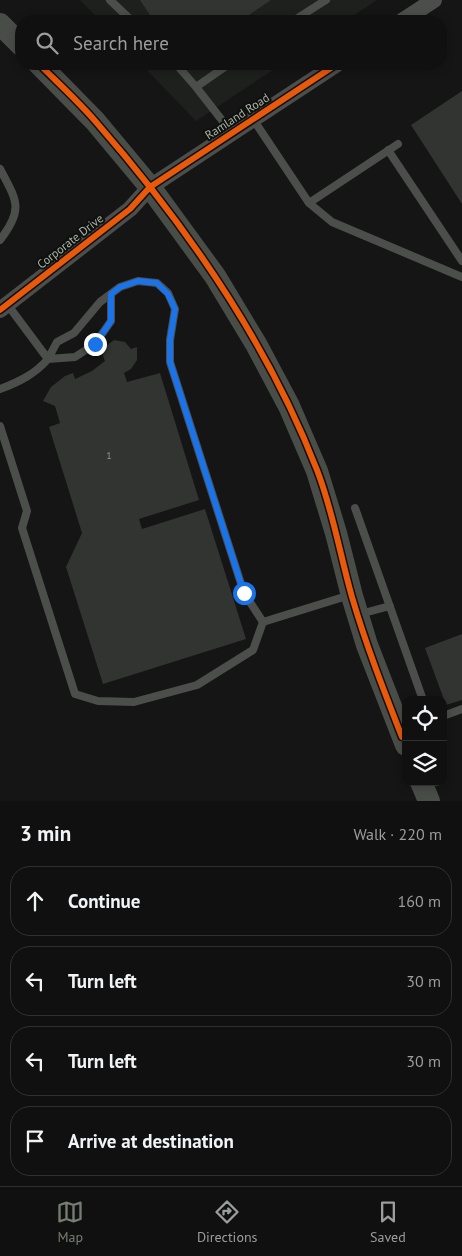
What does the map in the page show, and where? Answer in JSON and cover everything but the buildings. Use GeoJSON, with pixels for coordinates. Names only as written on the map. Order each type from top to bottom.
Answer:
{"type":"FeatureCollection","features":[{"type":"Feature","properties":{"kind":"street"},"geometry":{"type":"LineString","coordinates":[[411,15],[434,0]]}},
{"type":"Feature","properties":{"kind":"street"},"geometry":{"type":"LineString","coordinates":[[0,24],[15,39]]}},
{"type":"Feature","properties":{"kind":"street"},"geometry":{"type":"LineString","coordinates":[[45,70],[95,121],[150,187],[215,276],[256,344],[289,406],[318,471],[367,645],[402,732]]}},
{"type":"Feature","properties":{"kind":"street","name":"Ramland Road"},"geometry":{"type":"LineString","coordinates":[[150,187],[328,70]]}},
{"type":"Feature","properties":{"kind":"street","name":"Corporate Drive"},"geometry":{"type":"LineString","coordinates":[[4,307],[130,209],[150,187]]}},
{"type":"Feature","properties":{"kind":"street"},"geometry":{"type":"LineString","coordinates":[[423,786],[429,801]]}},
{"type":"Feature","properties":{"kind":"lane"},"geometry":{"type":"LineString","coordinates":[[110,0],[126,15]]}},
{"type":"Feature","properties":{"kind":"lane"},"geometry":{"type":"LineString","coordinates":[[302,15],[326,0]]}},
{"type":"Feature","properties":{"kind":"lane"},"geometry":{"type":"LineString","coordinates":[[181,70],[232,133]]}},
{"type":"Feature","properties":{"kind":"lane"},"geometry":{"type":"LineString","coordinates":[[196,87],[221,70]]}},
{"type":"Feature","properties":{"kind":"lane"},"geometry":{"type":"LineString","coordinates":[[253,119],[309,203],[332,222],[462,276]]}},
{"type":"Feature","properties":{"kind":"lane"},"geometry":{"type":"LineString","coordinates":[[309,203],[398,144]]}},
{"type":"Feature","properties":{"kind":"lane"},"geometry":{"type":"LineString","coordinates":[[388,150],[462,261]]}},
{"type":"Feature","properties":{"kind":"lane"},"geometry":{"type":"LineString","coordinates":[[0,169],[15,197],[16,210],[10,227],[0,240]]}},
{"type":"Feature","properties":{"kind":"lane"},"geometry":{"type":"LineString","coordinates":[[0,389],[18,383],[40,368],[57,342],[74,333],[100,302],[120,287],[138,281],[157,283],[168,294],[175,309],[170,340],[170,362],[244,593],[263,622]]}},
{"type":"Feature","properties":{"kind":"lane"},"geometry":{"type":"LineString","coordinates":[[48,358],[75,357],[95,344],[111,321],[111,294]]}},
{"type":"Feature","properties":{"kind":"lane"},"geometry":{"type":"LineString","coordinates":[[4,307],[48,358]]}},
{"type":"Feature","properties":{"kind":"lane"},"geometry":{"type":"LineString","coordinates":[[0,426],[27,511],[22,528],[75,694],[98,701],[134,702],[197,685],[253,650],[263,622]]}},
{"type":"Feature","properties":{"kind":"lane"},"geometry":{"type":"LineString","coordinates":[[355,508],[422,696]]}},
{"type":"Feature","properties":{"kind":"lane"},"geometry":{"type":"LineString","coordinates":[[263,622],[355,605],[390,606]]}},
{"type":"Feature","properties":{"kind":"lane"},"geometry":{"type":"LineString","coordinates":[[447,715],[462,709]]}},
{"type":"Feature","properties":{"kind":"shaded area"},"geometry":{"type":"Polygon","coordinates":[[[80,0],[377,0],[354,15],[95,15],[80,0]]]}},
{"type":"Feature","properties":{"kind":"shaded area"},"geometry":{"type":"Polygon","coordinates":[[[147,70],[273,70],[196,121],[147,70]]]}},
{"type":"Feature","properties":{"kind":"cycle path"},"geometry":{"type":"LineString","coordinates":[[45,70],[76,100],[129,161],[192,243],[222,286],[274,376],[297,422],[323,486],[357,615],[402,737]]}},
{"type":"Feature","properties":{"kind":"cycle path"},"geometry":{"type":"LineString","coordinates":[[0,310],[130,209],[150,187],[328,70]]}},
{"type":"Feature","properties":{"kind":"route"},"geometry":{"type":"LineString","coordinates":[[95,344],[111,321],[111,294],[120,287],[138,281],[157,283],[168,294],[175,309],[170,340],[170,362],[244,593]]}}]}
